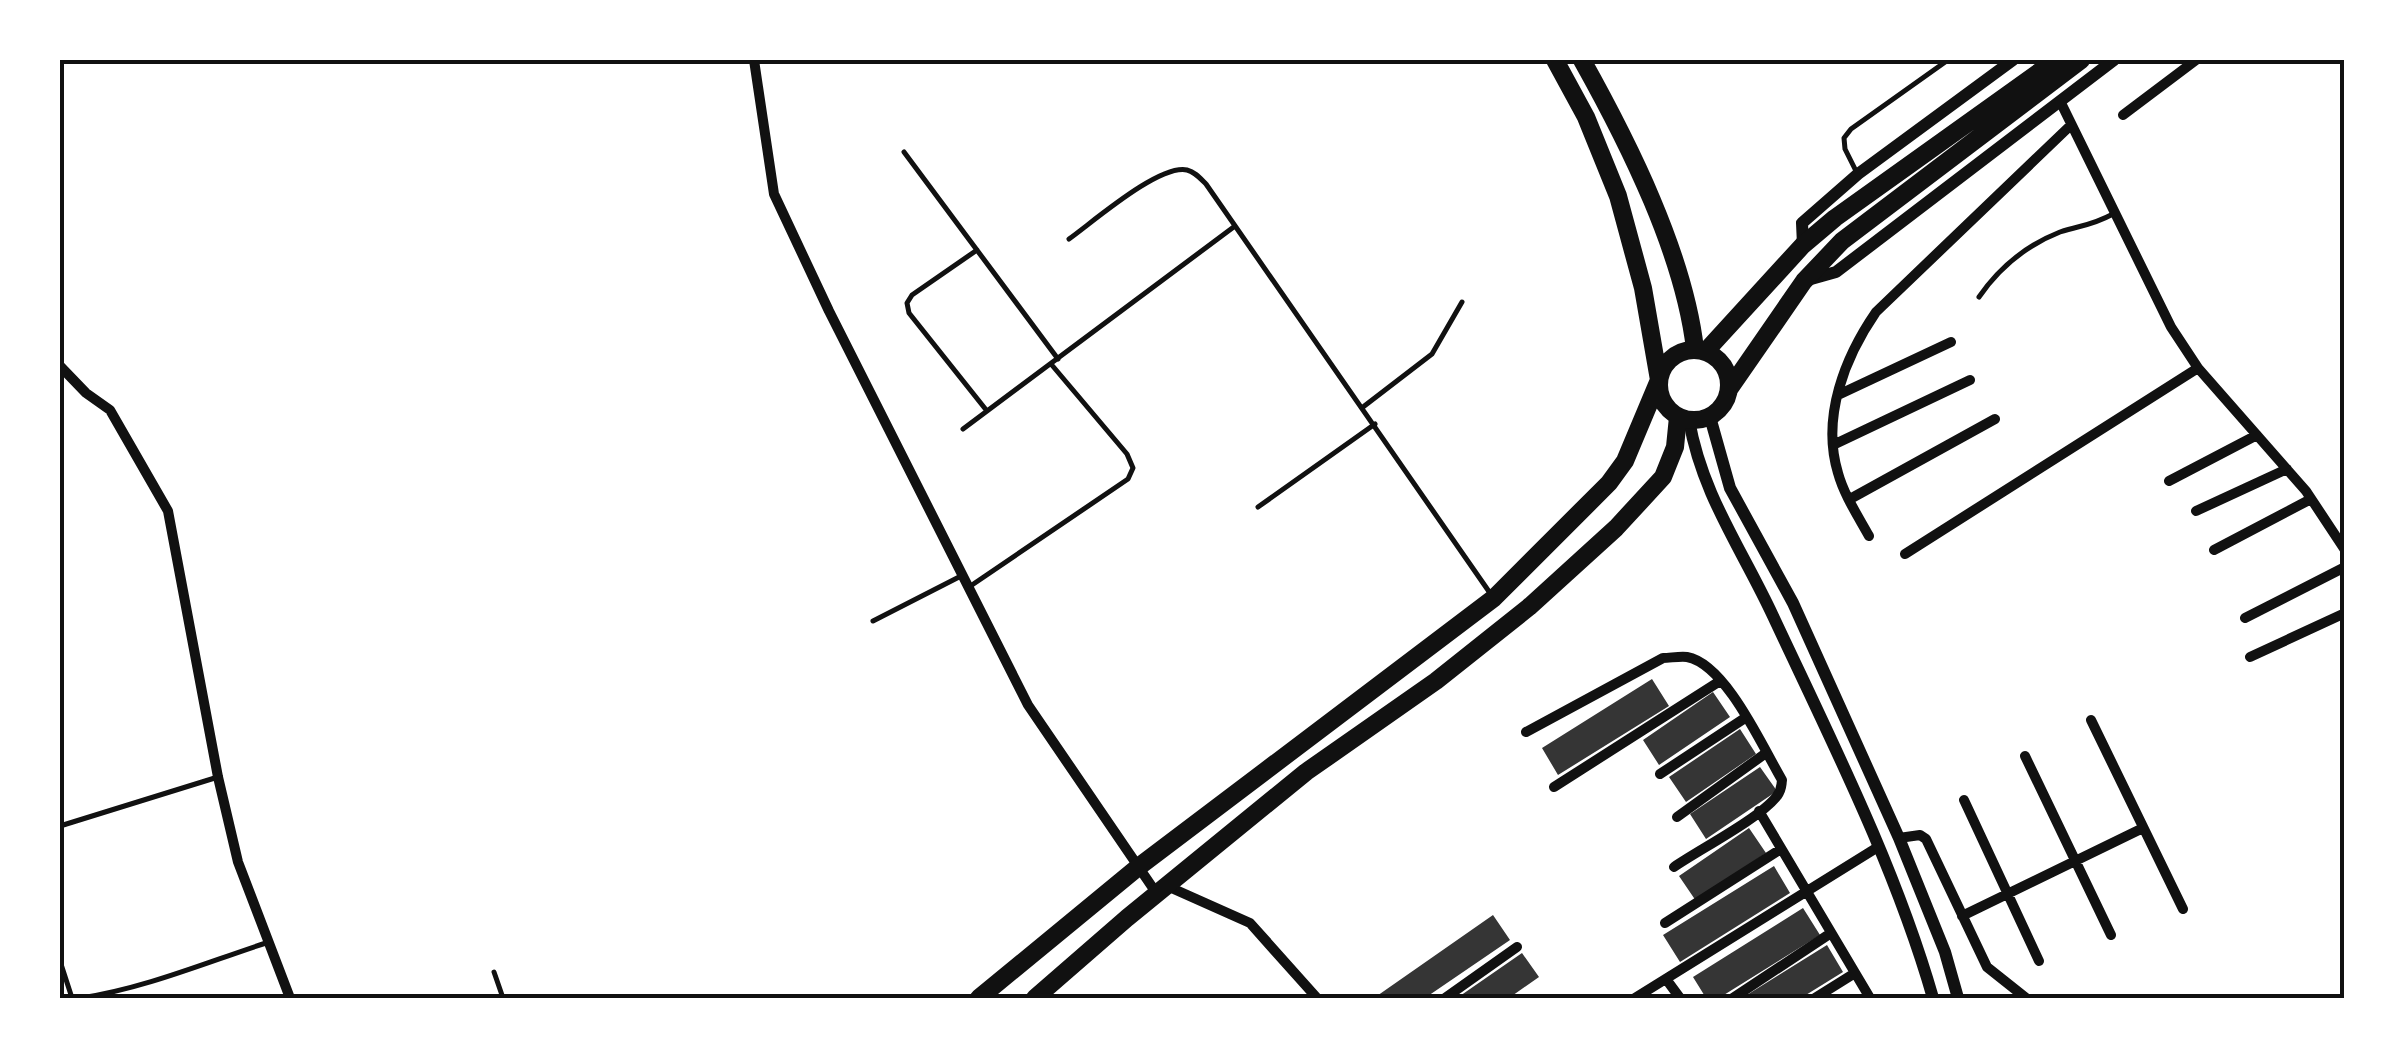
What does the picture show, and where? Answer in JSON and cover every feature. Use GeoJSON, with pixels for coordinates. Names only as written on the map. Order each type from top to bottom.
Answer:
{"type":"FeatureCollection","features":[{"type":"Feature","properties":{"kind":"main road"},"geometry":{"type":"LineString","coordinates":[[1555,60],[1586,118],[1618,196],[1643,288],[1663,401],[1684,418],[1710,417],[1720,410],[1730,388],[1804,281],[1842,241],[2081,60]]}},
{"type":"Feature","properties":{"kind":"main road"},"geometry":{"type":"LineString","coordinates":[[1582,60],[1660,223],[1690,308],[1700,350],[1719,360],[1728,372],[1730,388]]}},
{"type":"Feature","properties":{"kind":"main road"},"geometry":{"type":"LineString","coordinates":[[979,998],[1137,868],[1494,598],[1609,483],[1625,461],[1662,370],[1676,355],[1700,350],[1834,218],[2056,60]]}},
{"type":"Feature","properties":{"kind":"main road"},"geometry":{"type":"LineString","coordinates":[[1036,998],[1306,772],[1436,682],[1529,608],[1663,477],[1684,418]]}},
{"type":"Feature","properties":{"kind":"street"},"geometry":{"type":"LineString","coordinates":[[754,60],[774,194],[1028,705],[1137,868],[1162,890],[1250,922],[1317,998]]}},
{"type":"Feature","properties":{"kind":"street"},"geometry":{"type":"LineString","coordinates":[[1803,246],[1802,222],[1858,174],[2012,60]]}},
{"type":"Feature","properties":{"kind":"street"},"geometry":{"type":"LineString","coordinates":[[1804,281],[1836,272],[2114,60]]}},
{"type":"Feature","properties":{"kind":"street"},"geometry":{"type":"LineString","coordinates":[[2123,115],[2196,60]]}},
{"type":"Feature","properties":{"kind":"street"},"geometry":{"type":"LineString","coordinates":[[2060,103],[2171,326],[2198,368],[2287,469],[2345,550]]}},
{"type":"Feature","properties":{"kind":"street"},"geometry":{"type":"LineString","coordinates":[[1868,536],[1838,473],[1832,445],[1840,380],[1855,342],[1876,312],[2072,126]]}},
{"type":"Feature","properties":{"kind":"street"},"geometry":{"type":"LineString","coordinates":[[1838,395],[1951,342]]}},
{"type":"Feature","properties":{"kind":"street"},"geometry":{"type":"LineString","coordinates":[[60,366],[86,393],[110,410],[168,511],[238,862],[290,998]]}},
{"type":"Feature","properties":{"kind":"street"},"geometry":{"type":"LineString","coordinates":[[1905,554],[2198,368]]}},
{"type":"Feature","properties":{"kind":"street"},"geometry":{"type":"LineString","coordinates":[[1832,445],[1970,380]]}},
{"type":"Feature","properties":{"kind":"street"},"geometry":{"type":"LineString","coordinates":[[1710,417],[1730,488],[1793,602],[1899,838],[1945,952],[1958,998]]}},
{"type":"Feature","properties":{"kind":"street"},"geometry":{"type":"LineString","coordinates":[[1684,418],[1712,500],[1771,612],[1878,847],[1933,998]]}},
{"type":"Feature","properties":{"kind":"street"},"geometry":{"type":"LineString","coordinates":[[1850,499],[1996,419]]}},
{"type":"Feature","properties":{"kind":"street"},"geometry":{"type":"LineString","coordinates":[[2169,481],[2257,435]]}},
{"type":"Feature","properties":{"kind":"street"},"geometry":{"type":"LineString","coordinates":[[2196,511],[2287,469]]}},
{"type":"Feature","properties":{"kind":"street"},"geometry":{"type":"LineString","coordinates":[[2214,550],[2310,499]]}},
{"type":"Feature","properties":{"kind":"street"},"geometry":{"type":"LineString","coordinates":[[2246,618],[2345,566]]}},
{"type":"Feature","properties":{"kind":"street"},"geometry":{"type":"LineString","coordinates":[[2250,657],[2345,613]]}},
{"type":"Feature","properties":{"kind":"street"},"geometry":{"type":"LineString","coordinates":[[1526,732],[1663,658],[1688,657],[1708,668],[1746,718],[1782,780],[1782,788],[1759,811],[1674,867]]}},
{"type":"Feature","properties":{"kind":"street"},"geometry":{"type":"LineString","coordinates":[[1554,787],[1720,680]]}},
{"type":"Feature","properties":{"kind":"street"},"geometry":{"type":"LineString","coordinates":[[1660,774],[1746,718]]}},
{"type":"Feature","properties":{"kind":"street"},"geometry":{"type":"LineString","coordinates":[[2091,720],[2182,910]]}},
{"type":"Feature","properties":{"kind":"street"},"geometry":{"type":"LineString","coordinates":[[1676,817],[1766,754]]}},
{"type":"Feature","properties":{"kind":"street"},"geometry":{"type":"LineString","coordinates":[[2025,756],[2111,935]]}},
{"type":"Feature","properties":{"kind":"street"},"geometry":{"type":"LineString","coordinates":[[1964,800],[2039,961]]}},
{"type":"Feature","properties":{"kind":"street"},"geometry":{"type":"LineString","coordinates":[[1759,811],[1870,998]]}},
{"type":"Feature","properties":{"kind":"street"},"geometry":{"type":"LineString","coordinates":[[1962,916],[2143,828]]}},
{"type":"Feature","properties":{"kind":"street"},"geometry":{"type":"LineString","coordinates":[[1899,838],[1920,835],[1926,839],[1987,967],[2026,998]]}},
{"type":"Feature","properties":{"kind":"street"},"geometry":{"type":"LineString","coordinates":[[1635,998],[1878,847]]}},
{"type":"Feature","properties":{"kind":"street"},"geometry":{"type":"LineString","coordinates":[[1665,923],[1780,849]]}},
{"type":"Feature","properties":{"kind":"street"},"geometry":{"type":"LineString","coordinates":[[1733,998],[1831,933]]}},
{"type":"Feature","properties":{"kind":"street"},"geometry":{"type":"LineString","coordinates":[[1445,998],[1517,947]]}},
{"type":"Feature","properties":{"kind":"street"},"geometry":{"type":"LineString","coordinates":[[1815,998],[1855,973]]}},
{"type":"Feature","properties":{"kind":"street"},"geometry":{"type":"LineString","coordinates":[[1666,979],[1680,998]]}},
{"type":"Feature","properties":{"kind":"lane"},"geometry":{"type":"LineString","coordinates":[[1858,174],[1845,149],[1844,138],[1850,129],[1948,60]]}},
{"type":"Feature","properties":{"kind":"lane"},"geometry":{"type":"LineString","coordinates":[[874,621],[966,581],[1128,479],[1133,468],[1127,454],[1054,361],[904,152]]}},
{"type":"Feature","properties":{"kind":"lane"},"geometry":{"type":"LineString","coordinates":[[1069,240],[1161,174],[1180,169],[1192,171],[1206,184],[1494,598]]}},
{"type":"Feature","properties":{"kind":"lane"},"geometry":{"type":"LineString","coordinates":[[1979,296],[1993,276],[2041,241],[2091,226],[2114,214]]}},
{"type":"Feature","properties":{"kind":"lane"},"geometry":{"type":"LineString","coordinates":[[963,429],[1235,226]]}},
{"type":"Feature","properties":{"kind":"lane"},"geometry":{"type":"LineString","coordinates":[[977,250],[912,295],[907,304],[909,314],[987,411]]}},
{"type":"Feature","properties":{"kind":"lane"},"geometry":{"type":"LineString","coordinates":[[1363,406],[1432,354],[1462,302]]}},
{"type":"Feature","properties":{"kind":"lane"},"geometry":{"type":"LineString","coordinates":[[1258,507],[1374,424]]}},
{"type":"Feature","properties":{"kind":"lane"},"geometry":{"type":"LineString","coordinates":[[60,826],[218,777]]}},
{"type":"Feature","properties":{"kind":"lane"},"geometry":{"type":"LineString","coordinates":[[81,998],[159,980],[269,942]]}},
{"type":"Feature","properties":{"kind":"lane"},"geometry":{"type":"LineString","coordinates":[[60,961],[72,998]]}},
{"type":"Feature","properties":{"kind":"lane"},"geometry":{"type":"LineString","coordinates":[[494,972],[503,998]]}},
{"type":"Feature","properties":{"kind":"building"},"geometry":{"type":"Polygon","coordinates":[[[1652,679],[1669,706],[1558,775],[1542,748],[1652,679]]]}},
{"type":"Feature","properties":{"kind":"building"},"geometry":{"type":"Polygon","coordinates":[[[1713,692],[1730,717],[1659,765],[1643,740],[1713,692]]]}},
{"type":"Feature","properties":{"kind":"building"},"geometry":{"type":"Polygon","coordinates":[[[1740,729],[1756,754],[1686,802],[1669,777],[1740,729]]]}},
{"type":"Feature","properties":{"kind":"building"},"geometry":{"type":"Polygon","coordinates":[[[1760,767],[1777,791],[1706,839],[1690,814],[1760,767]]]}},
{"type":"Feature","properties":{"kind":"building"},"geometry":{"type":"Polygon","coordinates":[[[1749,828],[1766,853],[1696,901],[1679,876],[1749,828]]]}},
{"type":"Feature","properties":{"kind":"building"},"geometry":{"type":"Polygon","coordinates":[[[1774,866],[1790,893],[1680,962],[1663,935],[1774,866]]]}},
{"type":"Feature","properties":{"kind":"building"},"geometry":{"type":"Polygon","coordinates":[[[1803,908],[1820,935],[1719,998],[1706,998],[1693,977],[1803,908]]]}},
{"type":"Feature","properties":{"kind":"building"},"geometry":{"type":"Polygon","coordinates":[[[1493,915],[1510,940],[1425,998],[1374,998],[1493,915]]]}},
{"type":"Feature","properties":{"kind":"building"},"geometry":{"type":"Polygon","coordinates":[[[1827,945],[1843,972],[1801,998],[1742,998],[1827,945]]]}},
{"type":"Feature","properties":{"kind":"building"},"geometry":{"type":"Polygon","coordinates":[[[1522,953],[1539,977],[1509,998],[1457,998],[1522,953]]]}}]}
